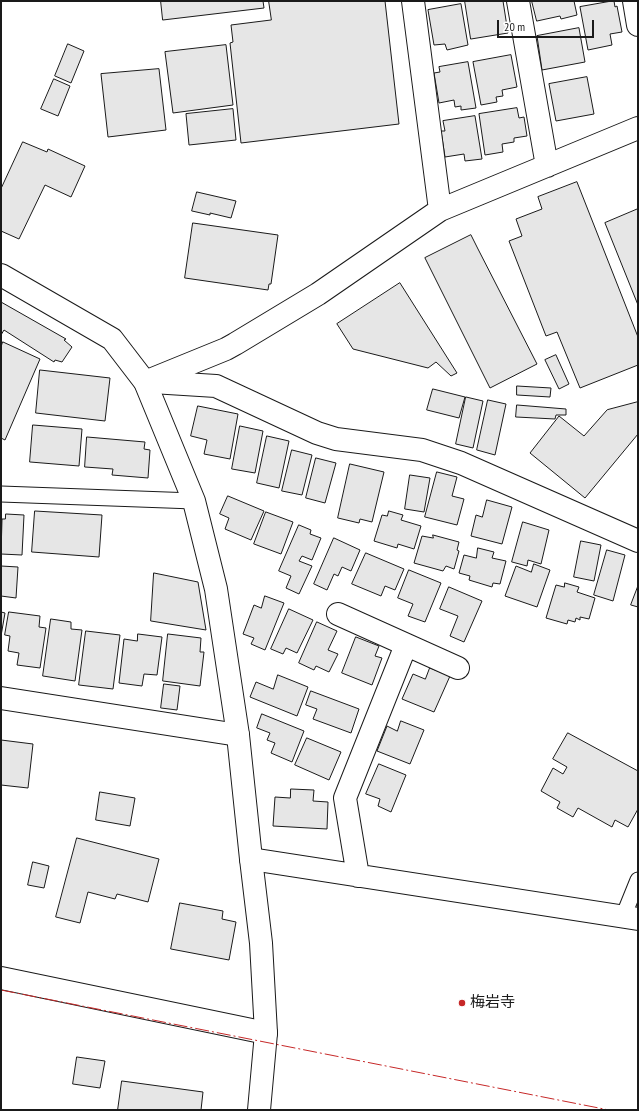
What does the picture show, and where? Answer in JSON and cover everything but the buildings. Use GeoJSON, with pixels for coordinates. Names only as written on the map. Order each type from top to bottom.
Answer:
{"type":"FeatureCollection","features":[{"type":"Feature","properties":{"kind":"street"},"geometry":{"type":"LineString","coordinates":[[413,1],[440,210]]}},
{"type":"Feature","properties":{"kind":"street"},"geometry":{"type":"LineString","coordinates":[[518,1],[547,166]]}},
{"type":"Feature","properties":{"kind":"street"},"geometry":{"type":"LineString","coordinates":[[634,1],[638,24]]}},
{"type":"Feature","properties":{"kind":"street"},"geometry":{"type":"LineString","coordinates":[[145,382],[235,344],[318,294],[440,210],[638,128]]}},
{"type":"Feature","properties":{"kind":"street"},"geometry":{"type":"LineString","coordinates":[[1,275],[112,339],[145,382],[194,501],[216,589],[238,735],[262,950],[266,1033],[259,1110]]}},
{"type":"Feature","properties":{"kind":"street"},"geometry":{"type":"LineString","coordinates":[[145,382],[216,386],[317,433],[336,439],[422,450],[461,463],[638,541]]}},
{"type":"Feature","properties":{"kind":"street"},"geometry":{"type":"LineString","coordinates":[[338,614],[458,668]]}},
{"type":"Feature","properties":{"kind":"street"},"geometry":{"type":"LineString","coordinates":[[358,876],[346,798],[406,645]]}},
{"type":"Feature","properties":{"kind":"street"},"geometry":{"type":"LineString","coordinates":[[1,698],[238,735]]}},
{"type":"Feature","properties":{"kind":"street"},"geometry":{"type":"LineString","coordinates":[[251,858],[630,918]]}},
{"type":"Feature","properties":{"kind":"street"},"geometry":{"type":"LineString","coordinates":[[1,978],[266,1033]]}},
{"type":"Feature","properties":{"kind":"lane"},"geometry":{"type":"LineString","coordinates":[[1,494],[194,501]]}},
{"type":"Feature","properties":{"kind":"lane"},"geometry":{"type":"LineString","coordinates":[[630,918],[638,880]]}},
{"type":"Feature","properties":{"kind":"power"},"geometry":{"type":"LineString","coordinates":[[1,990],[609,1110]]}},
{"type":"Feature","properties":{"kind":"place","name":"梅岩寺"},"geometry":{"type":"Point","coordinates":[462,1003]}}]}
